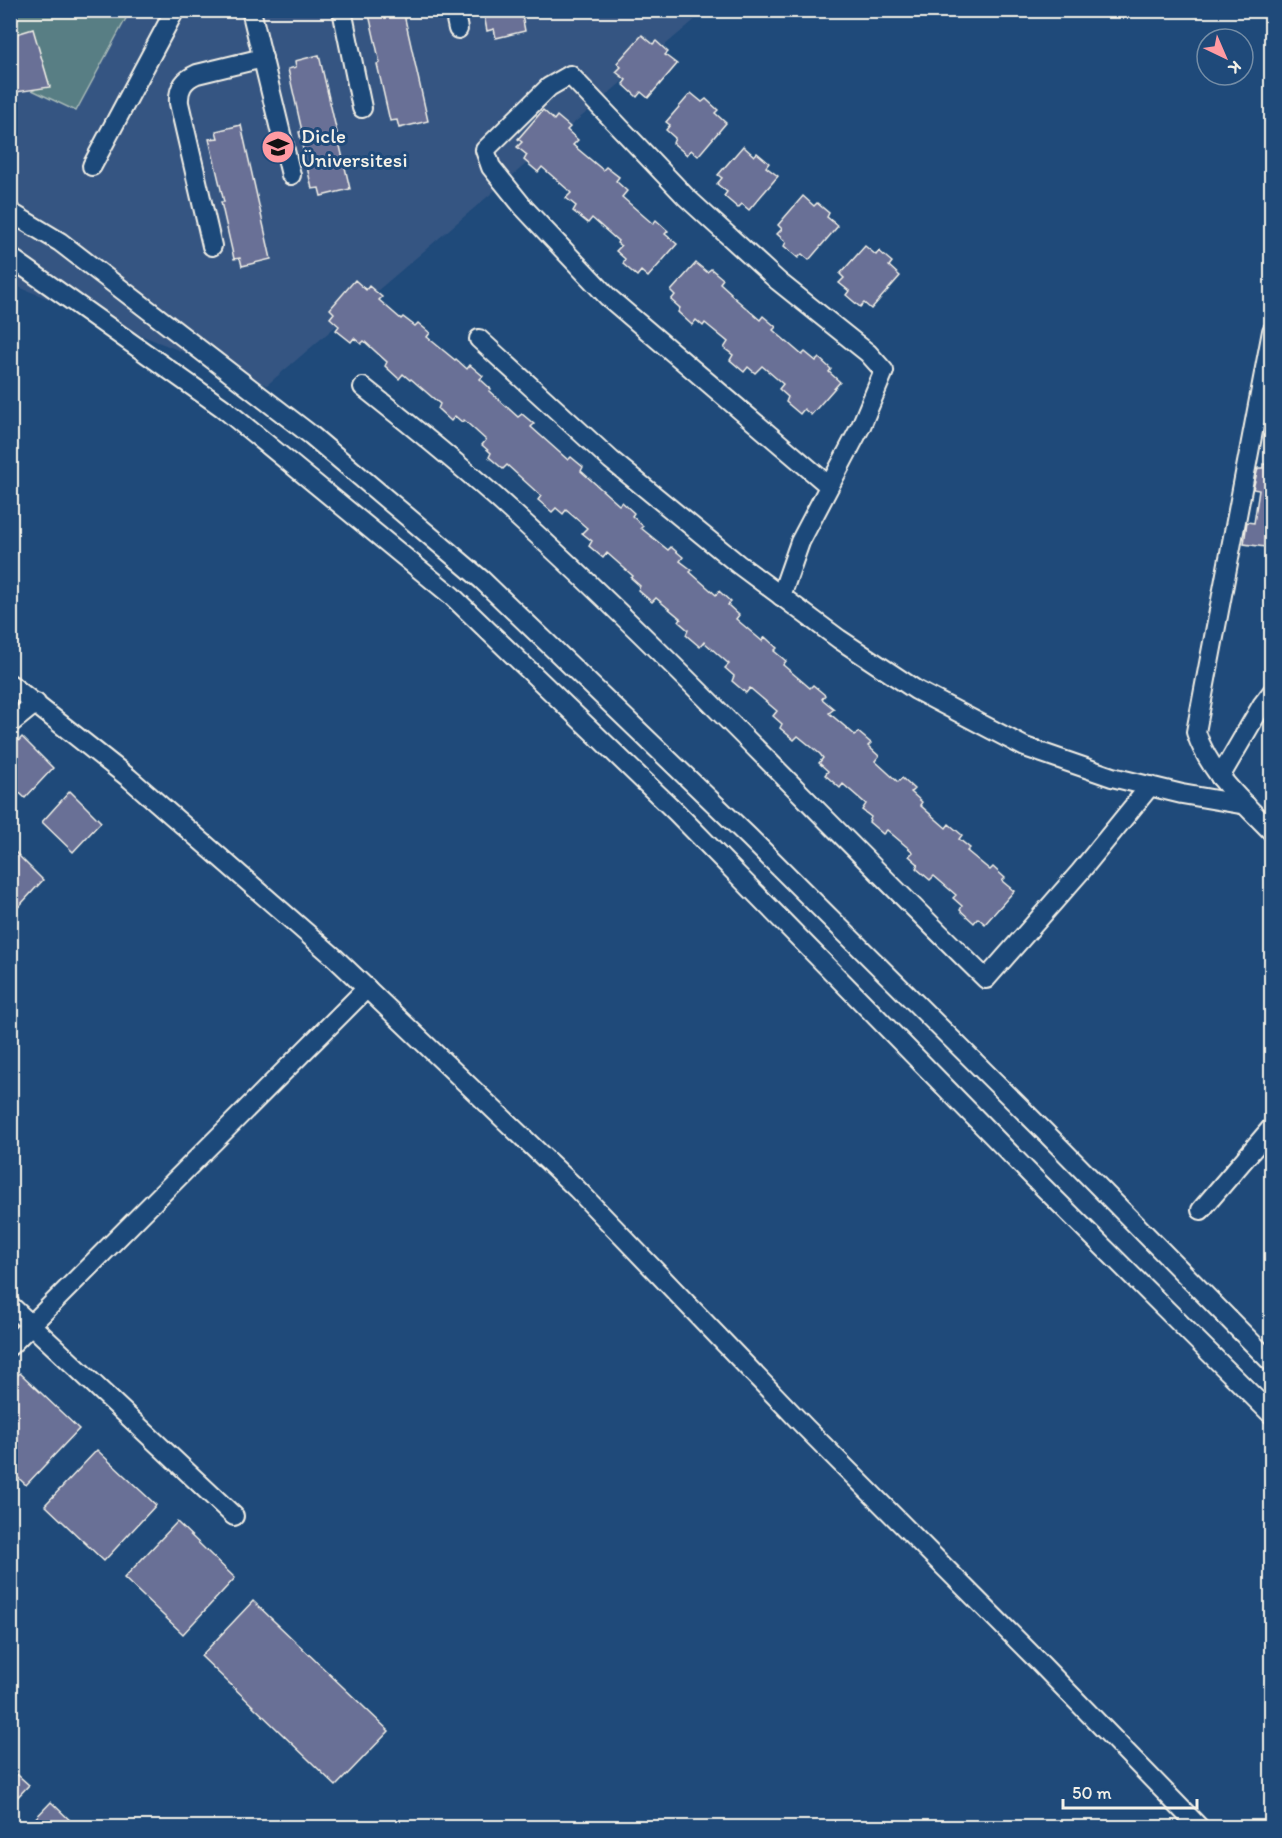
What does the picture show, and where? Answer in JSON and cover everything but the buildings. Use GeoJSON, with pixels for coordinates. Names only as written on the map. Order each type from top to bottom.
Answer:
{"type":"FeatureCollection","features":[{"type":"Feature","properties":{"kind":"street"},"geometry":{"type":"LineString","coordinates":[[92,166],[175,10]]}},
{"type":"Feature","properties":{"kind":"street"},"geometry":{"type":"LineString","coordinates":[[251,10],[291,175]]}},
{"type":"Feature","properties":{"kind":"street"},"geometry":{"type":"LineString","coordinates":[[342,10],[362,108]]}},
{"type":"Feature","properties":{"kind":"street"},"geometry":{"type":"LineString","coordinates":[[454,10],[458,29]]}},
{"type":"Feature","properties":{"kind":"street"},"geometry":{"type":"LineString","coordinates":[[212,246],[179,103],[180,89],[189,77],[196,74],[262,58]]}},
{"type":"Feature","properties":{"kind":"street"},"geometry":{"type":"LineString","coordinates":[[781,596],[800,542],[861,426],[884,371],[868,353],[778,281],[686,197],[570,75],[549,87],[485,150],[491,167],[524,208],[608,297],[828,485]]}},
{"type":"Feature","properties":{"kind":"street"},"geometry":{"type":"LineString","coordinates":[[10,212],[60,242],[311,435],[482,580],[749,837],[1044,1131],[1272,1363]]}},
{"type":"Feature","properties":{"kind":"street"},"geometry":{"type":"LineString","coordinates":[[10,257],[223,408],[452,596],[676,812],[1035,1179],[1272,1416]]}},
{"type":"Feature","properties":{"kind":"street"},"geometry":{"type":"LineString","coordinates":[[1272,331],[1196,732],[1202,750],[1220,777],[1272,832]]}},
{"type":"Feature","properties":{"kind":"street"},"geometry":{"type":"LineString","coordinates":[[479,339],[611,460],[738,564],[839,639],[916,690],[1025,747],[1112,777],[1246,805]]}},
{"type":"Feature","properties":{"kind":"street"},"geometry":{"type":"LineString","coordinates":[[363,387],[429,440],[507,508],[602,596],[910,905],[987,979],[1080,872],[1150,786]]}},
{"type":"Feature","properties":{"kind":"street"},"geometry":{"type":"LineString","coordinates":[[10,684],[129,778],[333,956],[577,1189],[805,1427],[1038,1660],[1200,1827]]}},
{"type":"Feature","properties":{"kind":"street"},"geometry":{"type":"LineString","coordinates":[[1220,777],[1272,692]]}},
{"type":"Feature","properties":{"kind":"street"},"geometry":{"type":"LineString","coordinates":[[10,724],[36,703]]}},
{"type":"Feature","properties":{"kind":"street"},"geometry":{"type":"LineString","coordinates":[[10,1346],[367,988]]}},
{"type":"Feature","properties":{"kind":"street"},"geometry":{"type":"LineString","coordinates":[[1201,1210],[1272,1127]]}},
{"type":"Feature","properties":{"kind":"street"},"geometry":{"type":"LineString","coordinates":[[10,1305],[234,1516]]}},
{"type":"Feature","properties":{"kind":"shaded area","name":"Dicle Üniversitesi"},"geometry":{"type":"Polygon","coordinates":[[[10,11],[705,11],[267,385],[11,284],[10,11]]]}},
{"type":"Feature","properties":{"kind":"green space"},"geometry":{"type":"Polygon","coordinates":[[[10,11],[130,11],[76,111],[11,80],[10,11]]]}},
{"type":"Feature","properties":{"kind":"place","name":"Dicle Üniversitesi"},"geometry":{"type":"Point","coordinates":[278,147]}}]}
